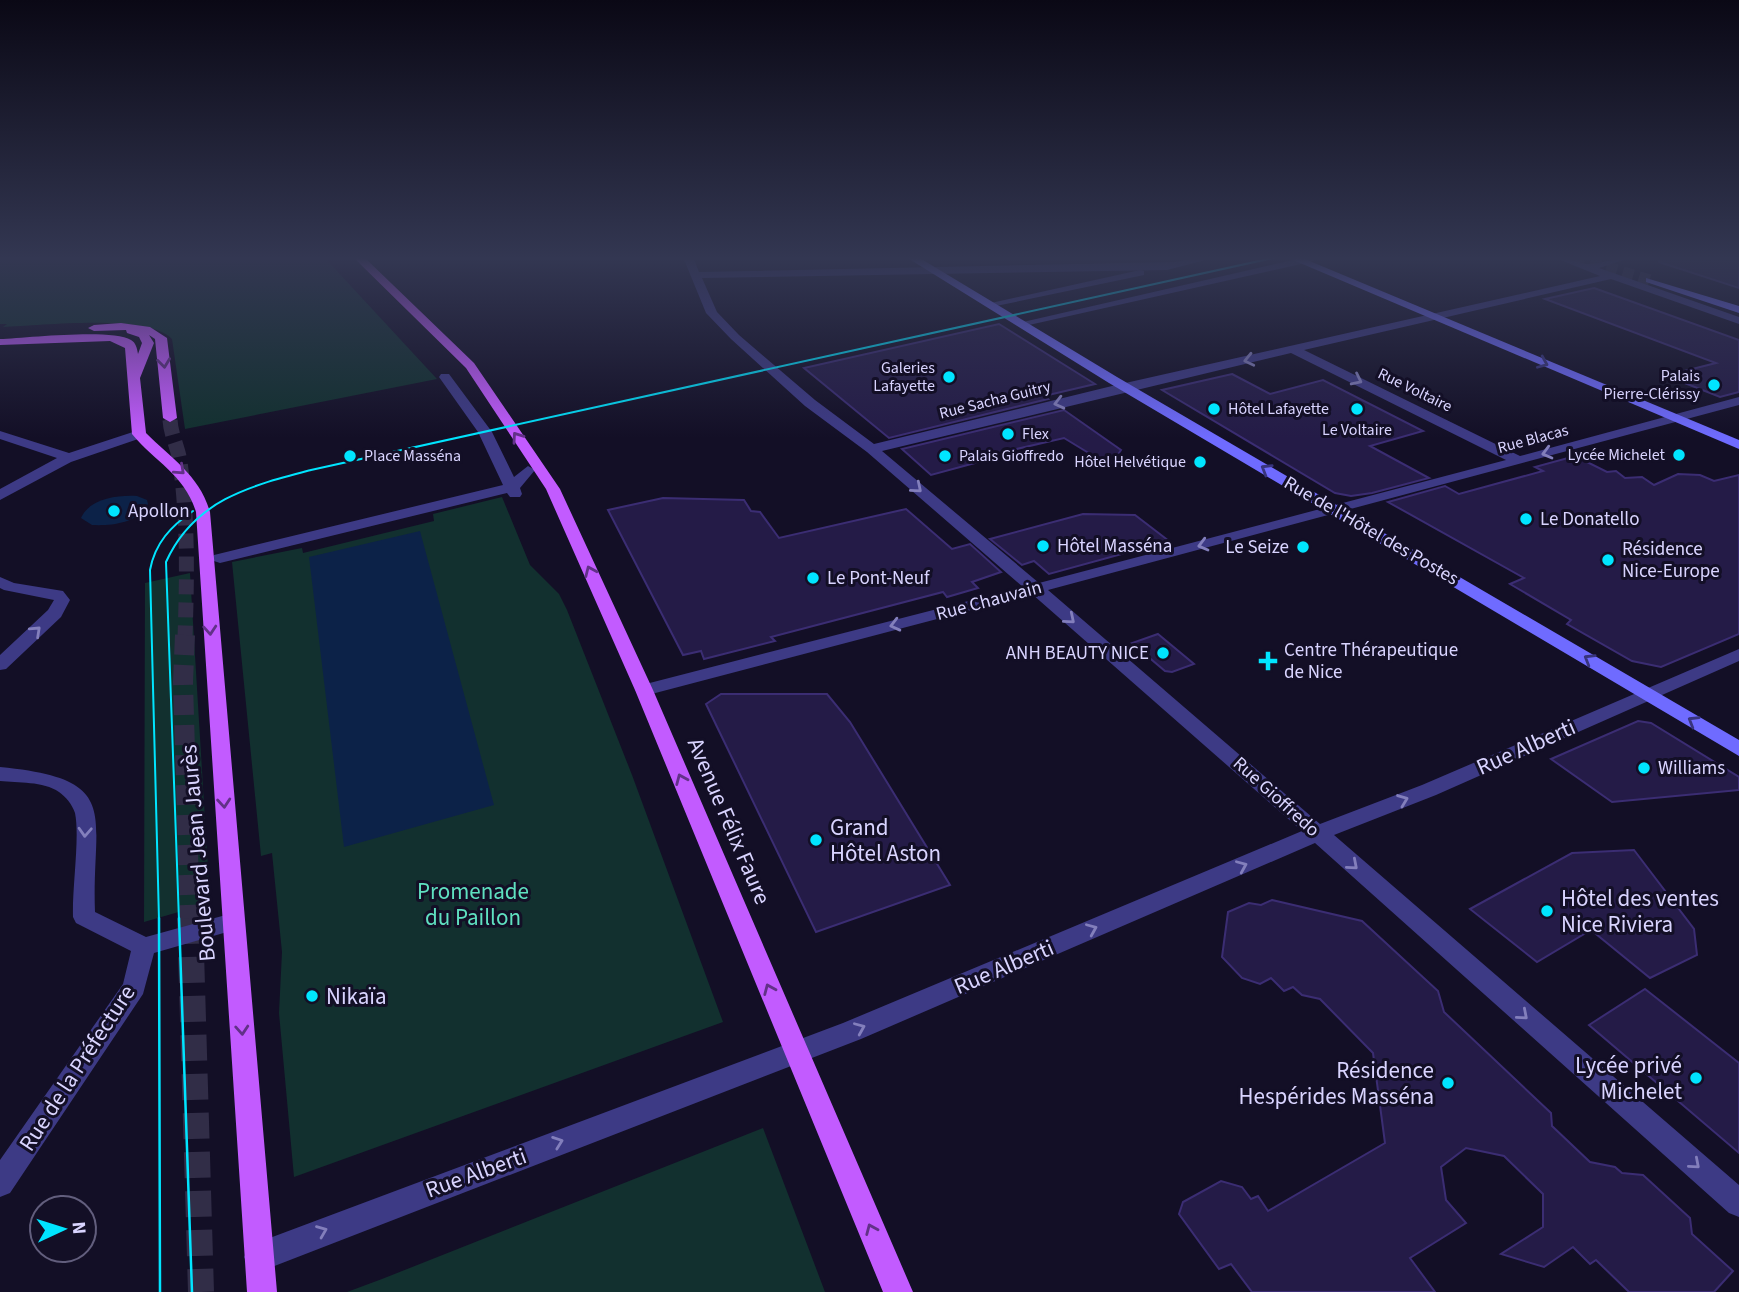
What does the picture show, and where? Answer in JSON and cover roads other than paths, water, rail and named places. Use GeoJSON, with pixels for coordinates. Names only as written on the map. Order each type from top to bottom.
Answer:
{"type":"FeatureCollection","features":[{"type":"Feature","properties":{"kind":"main road","name":"Avenue Félix Faure"},"geometry":{"type":"LineString","coordinates":[[420,317],[470,366],[553,489],[644,690],[898,1292]]}},
{"type":"Feature","properties":{"kind":"main road"},"geometry":{"type":"LineString","coordinates":[[4,332],[96,328],[139,328],[153,331],[161,338],[170,418]]}},
{"type":"Feature","properties":{"kind":"main road"},"geometry":{"type":"LineString","coordinates":[[96,328],[132,332],[146,340],[147,348],[133,380]]}},
{"type":"Feature","properties":{"kind":"main road"},"geometry":{"type":"LineString","coordinates":[[0,342],[119,339],[131,347],[139,434]]}},
{"type":"Feature","properties":{"kind":"main road","name":"Boulevard Jean Jaurès"},"geometry":{"type":"LineString","coordinates":[[139,434],[192,483],[203,513],[262,1292]]}},
{"type":"Feature","properties":{"kind":"street","name":"Rue Gioffredo"},"geometry":{"type":"LineString","coordinates":[[716,317],[807,400],[872,449],[1160,695],[1739,1203]]}},
{"type":"Feature","properties":{"kind":"street","name":"Rue de l'Hôtel des Postes"},"geometry":{"type":"LineString","coordinates":[[1016,317],[1126,387],[1739,749]]}},
{"type":"Feature","properties":{"kind":"street"},"geometry":{"type":"LineString","coordinates":[[1029,323],[1053,317]]}},
{"type":"Feature","properties":{"kind":"street","name":"Rue Sacha Guitry"},"geometry":{"type":"LineString","coordinates":[[872,449],[1126,387],[1434,317]]}},
{"type":"Feature","properties":{"kind":"street"},"geometry":{"type":"LineString","coordinates":[[1436,317],[1739,445]]}},
{"type":"Feature","properties":{"kind":"street","name":"Rue Voltaire"},"geometry":{"type":"LineString","coordinates":[[1295,350],[1519,461]]}},
{"type":"Feature","properties":{"kind":"street"},"geometry":{"type":"LineString","coordinates":[[445,377],[482,427],[514,490]]}},
{"type":"Feature","properties":{"kind":"street","name":"Rue Blacas"},"geometry":{"type":"LineString","coordinates":[[1335,510],[1739,401]]}},
{"type":"Feature","properties":{"kind":"street"},"geometry":{"type":"LineString","coordinates":[[0,496],[26,478],[68,457],[139,434]]}},
{"type":"Feature","properties":{"kind":"street"},"geometry":{"type":"LineString","coordinates":[[0,435],[68,457]]}},
{"type":"Feature","properties":{"kind":"street"},"geometry":{"type":"LineString","coordinates":[[220,558],[514,490],[528,470]]}},
{"type":"Feature","properties":{"kind":"street","name":"Rue Chauvain"},"geometry":{"type":"LineString","coordinates":[[644,690],[1335,510]]}},
{"type":"Feature","properties":{"kind":"street"},"geometry":{"type":"LineString","coordinates":[[0,582],[10,587],[57,593],[62,600],[55,613],[0,665]]}},
{"type":"Feature","properties":{"kind":"street","name":"Rue Alberti"},"geometry":{"type":"LineString","coordinates":[[259,1257],[852,1031],[1317,834],[1429,790],[1739,654]]}},
{"type":"Feature","properties":{"kind":"street"},"geometry":{"type":"LineString","coordinates":[[0,774],[37,775],[55,779],[77,791],[86,809],[82,894],[84,917],[144,947],[233,922]]}},
{"type":"Feature","properties":{"kind":"street","name":"Rue de la Préfecture"},"geometry":{"type":"LineString","coordinates":[[0,1184],[134,987],[144,947]]}},
{"type":"Feature","properties":{"kind":"water"},"geometry":{"type":"Polygon","coordinates":[[[137,496],[147,500],[148,504],[131,519],[116,524],[92,525],[81,518],[91,506],[105,499],[137,496]]]}},
{"type":"Feature","properties":{"kind":"water"},"geometry":{"type":"Polygon","coordinates":[[[420,531],[494,805],[344,847],[309,557],[420,531]]]}},
{"type":"Feature","properties":{"kind":"tunnel"},"geometry":{"type":"LineString","coordinates":[[170,420],[180,462],[186,527],[185,637]]}},
{"type":"Feature","properties":{"kind":"tunnel"},"geometry":{"type":"LineString","coordinates":[[185,635],[183,682],[190,920]]}},
{"type":"Feature","properties":{"kind":"tunnel"},"geometry":{"type":"LineString","coordinates":[[190,918],[201,1292]]}},
{"type":"Feature","properties":{"kind":"tram line"},"geometry":{"type":"LineString","coordinates":[[179,920],[166,562],[178,541],[208,510],[246,490],[311,470],[1004,317]]}},
{"type":"Feature","properties":{"kind":"tram line"},"geometry":{"type":"LineString","coordinates":[[159,920],[150,570],[152,560],[165,536],[193,511]]}},
{"type":"Feature","properties":{"kind":"tram line"},"geometry":{"type":"LineString","coordinates":[[159,918],[160,1292]]}},
{"type":"Feature","properties":{"kind":"tram line"},"geometry":{"type":"LineString","coordinates":[[179,918],[192,1292]]}},
{"type":"Feature","properties":{"kind":"place","name":"Galeries Lafayette"},"geometry":{"type":"Point","coordinates":[949,377]}},
{"type":"Feature","properties":{"kind":"place","name":"Palais Pierre-Clérissy"},"geometry":{"type":"Point","coordinates":[1714,385]}},
{"type":"Feature","properties":{"kind":"place","name":"Hôtel Lafayette"},"geometry":{"type":"Point","coordinates":[1214,409]}},
{"type":"Feature","properties":{"kind":"place","name":"Le Voltaire"},"geometry":{"type":"Point","coordinates":[1357,409]}},
{"type":"Feature","properties":{"kind":"place","name":"Flex"},"geometry":{"type":"Point","coordinates":[1008,434]}},
{"type":"Feature","properties":{"kind":"place","name":"Lycée Michelet"},"geometry":{"type":"Point","coordinates":[1679,455]}},
{"type":"Feature","properties":{"kind":"place","name":"Place Masséna"},"geometry":{"type":"Point","coordinates":[350,456]}},
{"type":"Feature","properties":{"kind":"place","name":"Palais Gioffredo"},"geometry":{"type":"Point","coordinates":[945,456]}},
{"type":"Feature","properties":{"kind":"place","name":"Hôtel Helvétique"},"geometry":{"type":"Point","coordinates":[1200,462]}},
{"type":"Feature","properties":{"kind":"place","name":"Apollon"},"geometry":{"type":"Point","coordinates":[114,511]}},
{"type":"Feature","properties":{"kind":"place","name":"Le Donatello"},"geometry":{"type":"Point","coordinates":[1526,519]}},
{"type":"Feature","properties":{"kind":"place","name":"Hôtel Masséna"},"geometry":{"type":"Point","coordinates":[1043,546]}},
{"type":"Feature","properties":{"kind":"place","name":"Le Seize"},"geometry":{"type":"Point","coordinates":[1303,547]}},
{"type":"Feature","properties":{"kind":"place","name":"Résidence Nice-Europe"},"geometry":{"type":"Point","coordinates":[1608,560]}},
{"type":"Feature","properties":{"kind":"place","name":"Le Pont-Neuf"},"geometry":{"type":"Point","coordinates":[813,578]}},
{"type":"Feature","properties":{"kind":"place","name":"ANH BEAUTY NICE"},"geometry":{"type":"Point","coordinates":[1163,653]}},
{"type":"Feature","properties":{"kind":"place","name":"Centre Thérapeutique de Nice"},"geometry":{"type":"Point","coordinates":[1268,661]}},
{"type":"Feature","properties":{"kind":"place","name":"Williams"},"geometry":{"type":"Point","coordinates":[1644,768]}},
{"type":"Feature","properties":{"kind":"place","name":"Grand Hôtel Aston"},"geometry":{"type":"Point","coordinates":[816,840]}},
{"type":"Feature","properties":{"kind":"place","name":"Hôtel des ventes Nice Riviera"},"geometry":{"type":"Point","coordinates":[1547,911]}},
{"type":"Feature","properties":{"kind":"place","name":"Nikaïa"},"geometry":{"type":"Point","coordinates":[312,996]}},
{"type":"Feature","properties":{"kind":"place","name":"Lycée privé Michelet"},"geometry":{"type":"Point","coordinates":[1696,1078]}},
{"type":"Feature","properties":{"kind":"place","name":"Résidence Hespérides Masséna"},"geometry":{"type":"Point","coordinates":[1448,1083]}},
{"type":"Feature","properties":{"kind":"park label","name":"Promenade du Paillon"},"geometry":{"type":"Point","coordinates":[473,904]}}]}
